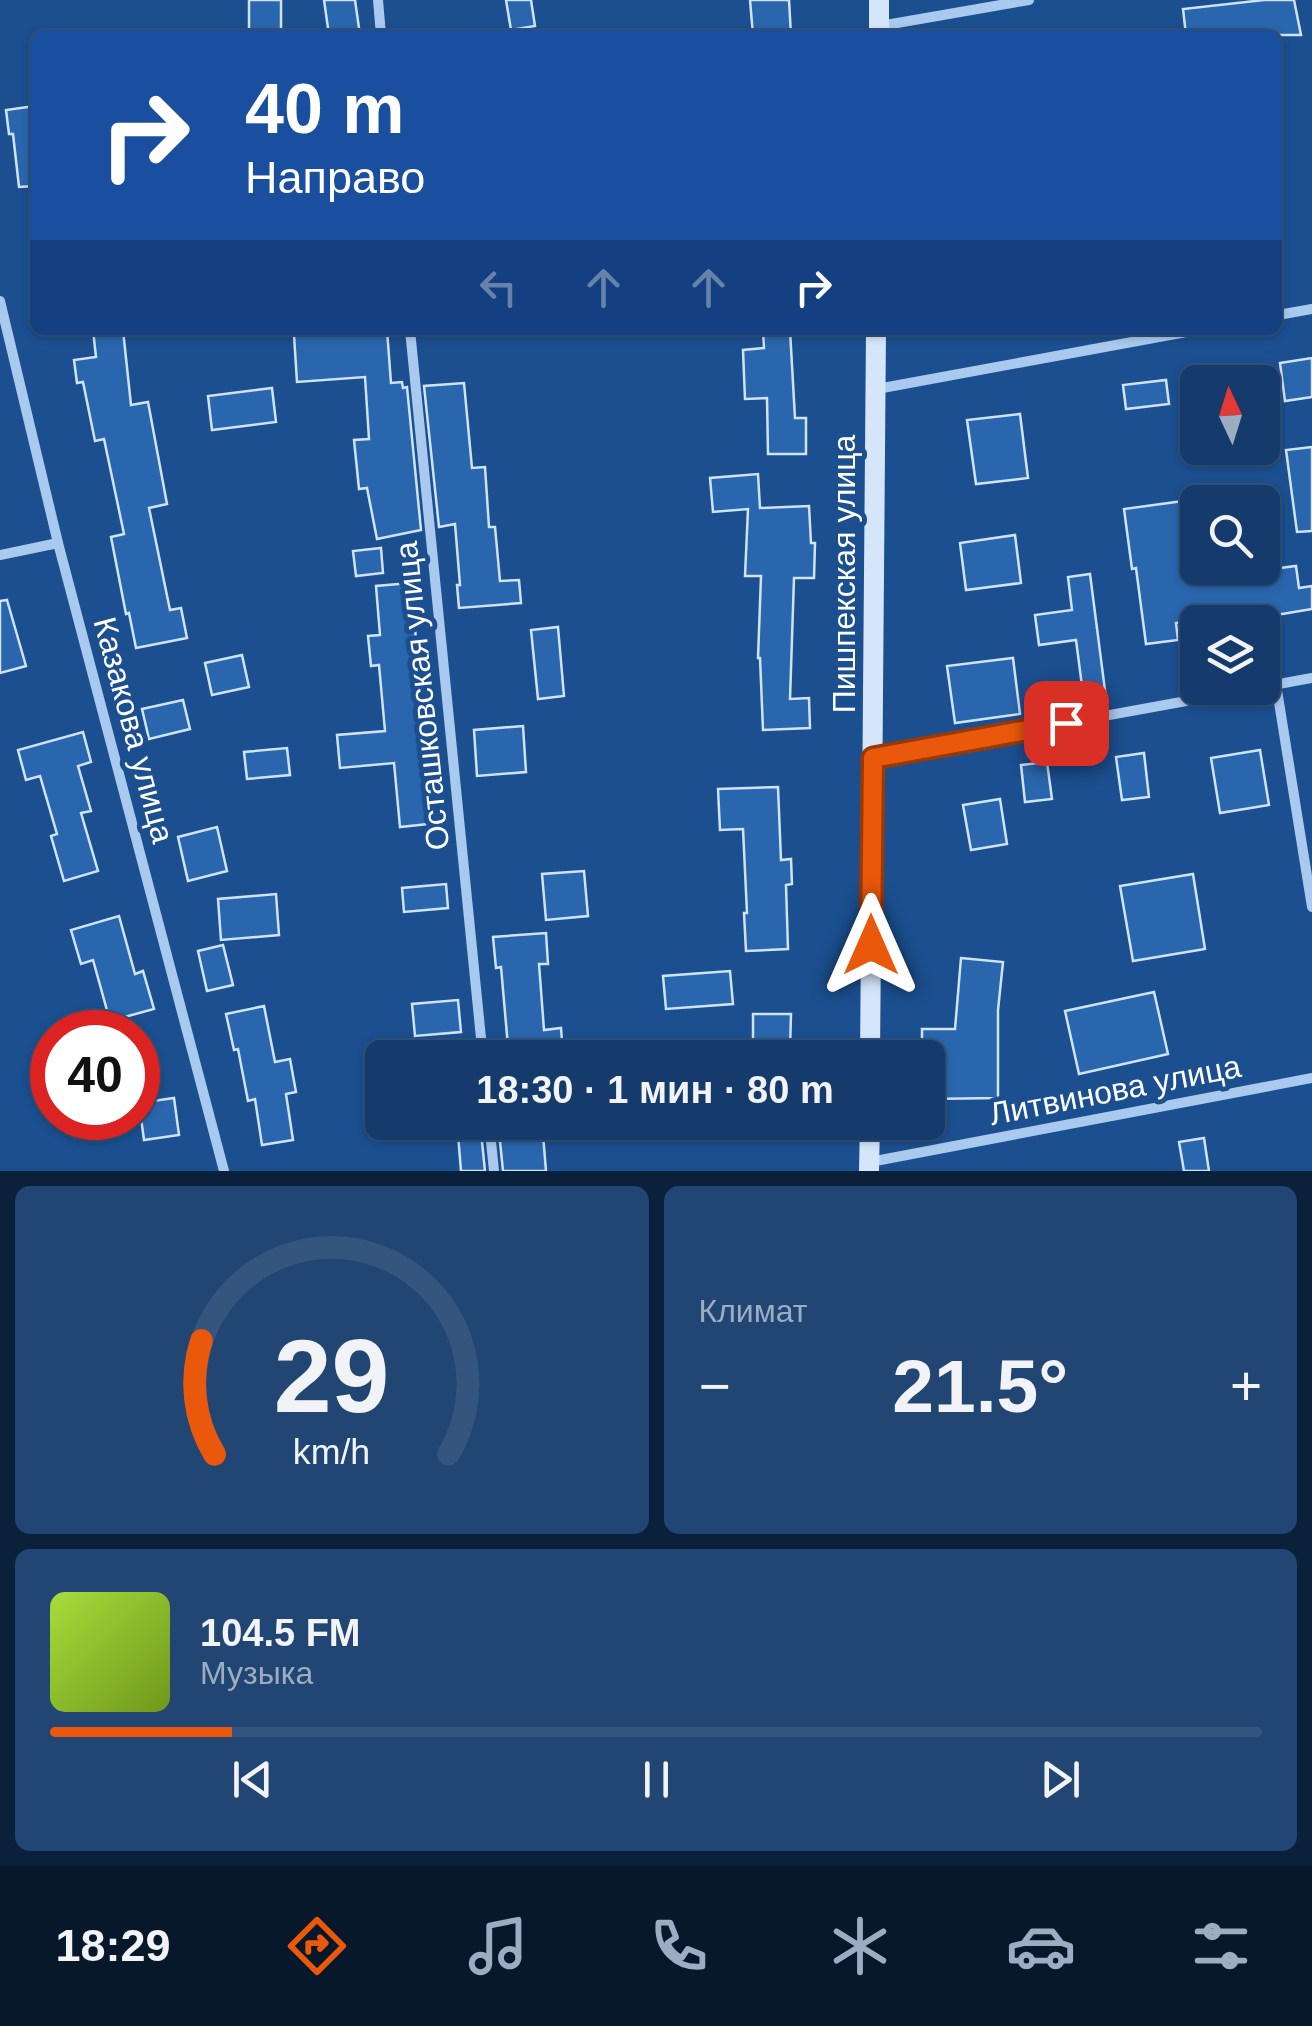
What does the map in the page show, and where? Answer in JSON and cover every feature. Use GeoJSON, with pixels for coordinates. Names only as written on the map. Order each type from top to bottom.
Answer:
{"type":"FeatureCollection","features":[{"type":"Feature","properties":{"kind":"street"},"geometry":{"type":"LineString","coordinates":[[378,0],[381,30]]}},
{"type":"Feature","properties":{"kind":"street"},"geometry":{"type":"LineString","coordinates":[[879,0],[879,30]]}},
{"type":"Feature","properties":{"kind":"street"},"geometry":{"type":"LineString","coordinates":[[884,30],[1029,0]]}},
{"type":"Feature","properties":{"kind":"street","name":"Казакова улица"},"geometry":{"type":"LineString","coordinates":[[0,301],[58,543],[224,1171]]}},
{"type":"Feature","properties":{"kind":"street"},"geometry":{"type":"LineString","coordinates":[[1282,314],[1312,309]]}},
{"type":"Feature","properties":{"kind":"street","name":"Осташковская улица"},"geometry":{"type":"LineString","coordinates":[[411,335],[481,1040]]}},
{"type":"Feature","properties":{"kind":"street","name":"Пишпекская улица"},"geometry":{"type":"LineString","coordinates":[[870,1040],[876,335]]}},
{"type":"Feature","properties":{"kind":"street"},"geometry":{"type":"LineString","coordinates":[[876,389],[1171,335]]}},
{"type":"Feature","properties":{"kind":"street"},"geometry":{"type":"LineString","coordinates":[[0,554],[58,543]]}},
{"type":"Feature","properties":{"kind":"street"},"geometry":{"type":"LineString","coordinates":[[1280,683],[1312,678]]}},
{"type":"Feature","properties":{"kind":"street"},"geometry":{"type":"LineString","coordinates":[[873,758],[1180,702]]}},
{"type":"Feature","properties":{"kind":"street"},"geometry":{"type":"LineString","coordinates":[[1279,705],[1312,907]]}},
{"type":"Feature","properties":{"kind":"street","name":"Литвинова улица"},"geometry":{"type":"LineString","coordinates":[[869,1166],[1312,1078]]}},
{"type":"Feature","properties":{"kind":"street"},"geometry":{"type":"LineString","coordinates":[[491,1140],[494,1171]]}},
{"type":"Feature","properties":{"kind":"street"},"geometry":{"type":"LineString","coordinates":[[869,1166],[870,1140]]}},
{"type":"Feature","properties":{"kind":"building"},"geometry":{"type":"Polygon","coordinates":[[[249,0],[281,0],[281,30],[249,30],[249,0]]]}},
{"type":"Feature","properties":{"kind":"building"},"geometry":{"type":"Polygon","coordinates":[[[324,0],[355,0],[359,30],[328,30],[324,0]]]}},
{"type":"Feature","properties":{"kind":"building"},"geometry":{"type":"Polygon","coordinates":[[[506,0],[531,0],[535,26],[511,30],[506,0]]]}},
{"type":"Feature","properties":{"kind":"building"},"geometry":{"type":"Polygon","coordinates":[[[750,0],[789,0],[791,30],[753,30],[750,0]]]}},
{"type":"Feature","properties":{"kind":"building"},"geometry":{"type":"Polygon","coordinates":[[[1294,0],[1301,35],[1282,35],[1282,30],[1185,30],[1183,9],[1294,0]]]}},
{"type":"Feature","properties":{"kind":"building"},"geometry":{"type":"Polygon","coordinates":[[[30,107],[30,186],[19,187],[6,110],[30,107]]]}},
{"type":"Feature","properties":{"kind":"building"},"geometry":{"type":"Polygon","coordinates":[[[94,335],[124,335],[131,405],[148,402],[167,504],[149,508],[170,610],[181,608],[187,638],[136,648],[111,537],[124,534],[104,439],[95,441],[83,382],[77,383],[74,360],[96,357],[94,335]]]}},
{"type":"Feature","properties":{"kind":"building"},"geometry":{"type":"Polygon","coordinates":[[[294,335],[387,335],[391,383],[402,382],[403,388],[407,387],[421,530],[377,539],[367,488],[359,489],[354,440],[369,439],[365,377],[297,382],[294,335]]]}},
{"type":"Feature","properties":{"kind":"building"},"geometry":{"type":"Polygon","coordinates":[[[763,335],[790,335],[795,418],[806,418],[806,454],[768,454],[767,398],[745,399],[743,350],[764,348],[763,335]]]}},
{"type":"Feature","properties":{"kind":"building"},"geometry":{"type":"Polygon","coordinates":[[[1312,358],[1312,397],[1285,401],[1280,363],[1312,358]]]}},
{"type":"Feature","properties":{"kind":"building"},"geometry":{"type":"Polygon","coordinates":[[[1166,380],[1169,404],[1126,409],[1123,385],[1166,380]]]}},
{"type":"Feature","properties":{"kind":"building"},"geometry":{"type":"Polygon","coordinates":[[[464,383],[472,468],[485,467],[489,527],[495,527],[500,581],[519,580],[521,603],[459,608],[455,524],[439,527],[424,386],[464,383]]]}},
{"type":"Feature","properties":{"kind":"building"},"geometry":{"type":"Polygon","coordinates":[[[272,388],[276,422],[212,430],[208,396],[272,388]]]}},
{"type":"Feature","properties":{"kind":"building"},"geometry":{"type":"Polygon","coordinates":[[[1020,414],[1028,478],[976,484],[967,420],[1020,414]]]}},
{"type":"Feature","properties":{"kind":"building"},"geometry":{"type":"Polygon","coordinates":[[[1312,447],[1312,531],[1297,532],[1286,450],[1312,447]]]}},
{"type":"Feature","properties":{"kind":"building"},"geometry":{"type":"Polygon","coordinates":[[[758,474],[760,508],[809,506],[811,543],[815,543],[814,578],[794,578],[790,699],[809,698],[810,728],[763,730],[758,658],[761,576],[745,576],[748,509],[713,512],[710,478],[758,474]]]}},
{"type":"Feature","properties":{"kind":"building"},"geometry":{"type":"Polygon","coordinates":[[[1180,501],[1180,585],[1280,585],[1280,568],[1296,566],[1299,588],[1312,586],[1312,609],[1280,614],[1280,605],[1180,605],[1178,640],[1146,644],[1124,509],[1180,501]]]}},
{"type":"Feature","properties":{"kind":"building"},"geometry":{"type":"Polygon","coordinates":[[[1015,535],[1021,583],[966,590],[960,543],[1015,535]]]}},
{"type":"Feature","properties":{"kind":"building"},"geometry":{"type":"Polygon","coordinates":[[[381,548],[383,573],[356,576],[353,551],[381,548]]]}},
{"type":"Feature","properties":{"kind":"building"},"geometry":{"type":"Polygon","coordinates":[[[1090,574],[1107,706],[1085,709],[1076,640],[1039,645],[1035,615],[1072,610],[1068,577],[1090,574]]]}},
{"type":"Feature","properties":{"kind":"building"},"geometry":{"type":"Polygon","coordinates":[[[410,583],[421,685],[428,684],[438,823],[400,827],[394,763],[340,768],[337,735],[385,731],[379,665],[371,666],[368,636],[380,635],[376,586],[410,583]]]}},
{"type":"Feature","properties":{"kind":"building"},"geometry":{"type":"Polygon","coordinates":[[[7,600],[26,666],[0,673],[0,601],[7,600]]]}},
{"type":"Feature","properties":{"kind":"building"},"geometry":{"type":"Polygon","coordinates":[[[558,627],[564,696],[538,699],[531,630],[558,627]]]}},
{"type":"Feature","properties":{"kind":"building"},"geometry":{"type":"Polygon","coordinates":[[[242,655],[249,687],[212,695],[205,663],[242,655]]]}},
{"type":"Feature","properties":{"kind":"building"},"geometry":{"type":"Polygon","coordinates":[[[1013,658],[1020,714],[955,723],[947,666],[1013,658]]]}},
{"type":"Feature","properties":{"kind":"building"},"geometry":{"type":"Polygon","coordinates":[[[183,700],[190,729],[149,739],[142,709],[183,700]]]}},
{"type":"Feature","properties":{"kind":"building"},"geometry":{"type":"Polygon","coordinates":[[[523,726],[526,772],[477,776],[474,730],[523,726]]]}},
{"type":"Feature","properties":{"kind":"building"},"geometry":{"type":"Polygon","coordinates":[[[83,732],[91,762],[78,766],[91,811],[81,813],[98,871],[64,881],[51,836],[57,834],[40,776],[26,780],[18,750],[83,732]]]}},
{"type":"Feature","properties":{"kind":"building"},"geometry":{"type":"Polygon","coordinates":[[[287,748],[290,775],[247,779],[244,752],[287,748]]]}},
{"type":"Feature","properties":{"kind":"building"},"geometry":{"type":"Polygon","coordinates":[[[1260,750],[1269,805],[1220,813],[1211,758],[1260,750]]]}},
{"type":"Feature","properties":{"kind":"building"},"geometry":{"type":"Polygon","coordinates":[[[1144,753],[1149,797],[1122,800],[1116,757],[1144,753]]]}},
{"type":"Feature","properties":{"kind":"building"},"geometry":{"type":"Polygon","coordinates":[[[1047,762],[1052,799],[1025,802],[1021,765],[1047,762]]]}},
{"type":"Feature","properties":{"kind":"building"},"geometry":{"type":"Polygon","coordinates":[[[778,787],[781,860],[791,859],[792,884],[786,885],[788,949],[746,951],[743,829],[720,830],[718,789],[778,787]]]}},
{"type":"Feature","properties":{"kind":"building"},"geometry":{"type":"Polygon","coordinates":[[[1000,799],[1007,844],[971,850],[963,805],[1000,799]]]}},
{"type":"Feature","properties":{"kind":"building"},"geometry":{"type":"Polygon","coordinates":[[[217,827],[227,871],[188,881],[178,837],[217,827]]]}},
{"type":"Feature","properties":{"kind":"building"},"geometry":{"type":"Polygon","coordinates":[[[584,871],[588,916],[546,920],[542,874],[584,871]]]}},
{"type":"Feature","properties":{"kind":"building"},"geometry":{"type":"Polygon","coordinates":[[[1193,874],[1205,949],[1133,961],[1120,886],[1193,874]]]}},
{"type":"Feature","properties":{"kind":"building"},"geometry":{"type":"Polygon","coordinates":[[[446,884],[448,908],[404,912],[402,888],[446,884]]]}},
{"type":"Feature","properties":{"kind":"building"},"geometry":{"type":"Polygon","coordinates":[[[276,894],[279,935],[221,940],[218,899],[276,894]]]}},
{"type":"Feature","properties":{"kind":"building"},"geometry":{"type":"Polygon","coordinates":[[[119,916],[135,974],[143,971],[154,1009],[107,1010],[93,960],[81,964],[71,930],[119,916]]]}},
{"type":"Feature","properties":{"kind":"building"},"geometry":{"type":"Polygon","coordinates":[[[546,933],[548,964],[539,964],[544,1030],[561,1028],[562,1040],[507,1040],[501,967],[496,968],[493,937],[546,933]]]}},
{"type":"Feature","properties":{"kind":"building"},"geometry":{"type":"Polygon","coordinates":[[[223,945],[233,985],[207,991],[198,951],[223,945]]]}},
{"type":"Feature","properties":{"kind":"building"},"geometry":{"type":"Polygon","coordinates":[[[961,958],[1003,962],[998,1010],[998,1098],[945,1099],[945,1040],[922,1040],[922,1029],[955,1029],[961,958]]]}},
{"type":"Feature","properties":{"kind":"building"},"geometry":{"type":"Polygon","coordinates":[[[730,971],[733,1004],[666,1009],[663,976],[730,971]]]}},
{"type":"Feature","properties":{"kind":"building"},"geometry":{"type":"Polygon","coordinates":[[[1154,992],[1168,1054],[1079,1074],[1065,1011],[1154,992]]]}},
{"type":"Feature","properties":{"kind":"building"},"geometry":{"type":"Polygon","coordinates":[[[458,1000],[461,1032],[415,1036],[412,1004],[458,1000]]]}},
{"type":"Feature","properties":{"kind":"building"},"geometry":{"type":"Polygon","coordinates":[[[264,1006],[275,1062],[290,1059],[296,1092],[286,1094],[293,1140],[262,1145],[255,1099],[248,1101],[238,1049],[234,1050],[226,1014],[264,1006]]]}},
{"type":"Feature","properties":{"kind":"building"},"geometry":{"type":"Polygon","coordinates":[[[753,1014],[791,1014],[790,1040],[753,1040],[753,1014]]]}},
{"type":"Feature","properties":{"kind":"building"},"geometry":{"type":"Polygon","coordinates":[[[174,1098],[179,1135],[160,1138],[160,1100],[174,1098]]]}},
{"type":"Feature","properties":{"kind":"building"},"geometry":{"type":"Polygon","coordinates":[[[1204,1138],[1209,1171],[1184,1171],[1179,1142],[1204,1138]]]}},
{"type":"Feature","properties":{"kind":"building"},"geometry":{"type":"Polygon","coordinates":[[[458,1140],[482,1140],[485,1171],[461,1171],[458,1140]]]}},
{"type":"Feature","properties":{"kind":"building"},"geometry":{"type":"Polygon","coordinates":[[[500,1140],[543,1140],[546,1171],[503,1171],[500,1140]]]}},
{"type":"Feature","properties":{"kind":"route"},"geometry":{"type":"LineString","coordinates":[[871,945],[873,758],[1066,723]]}}]}
